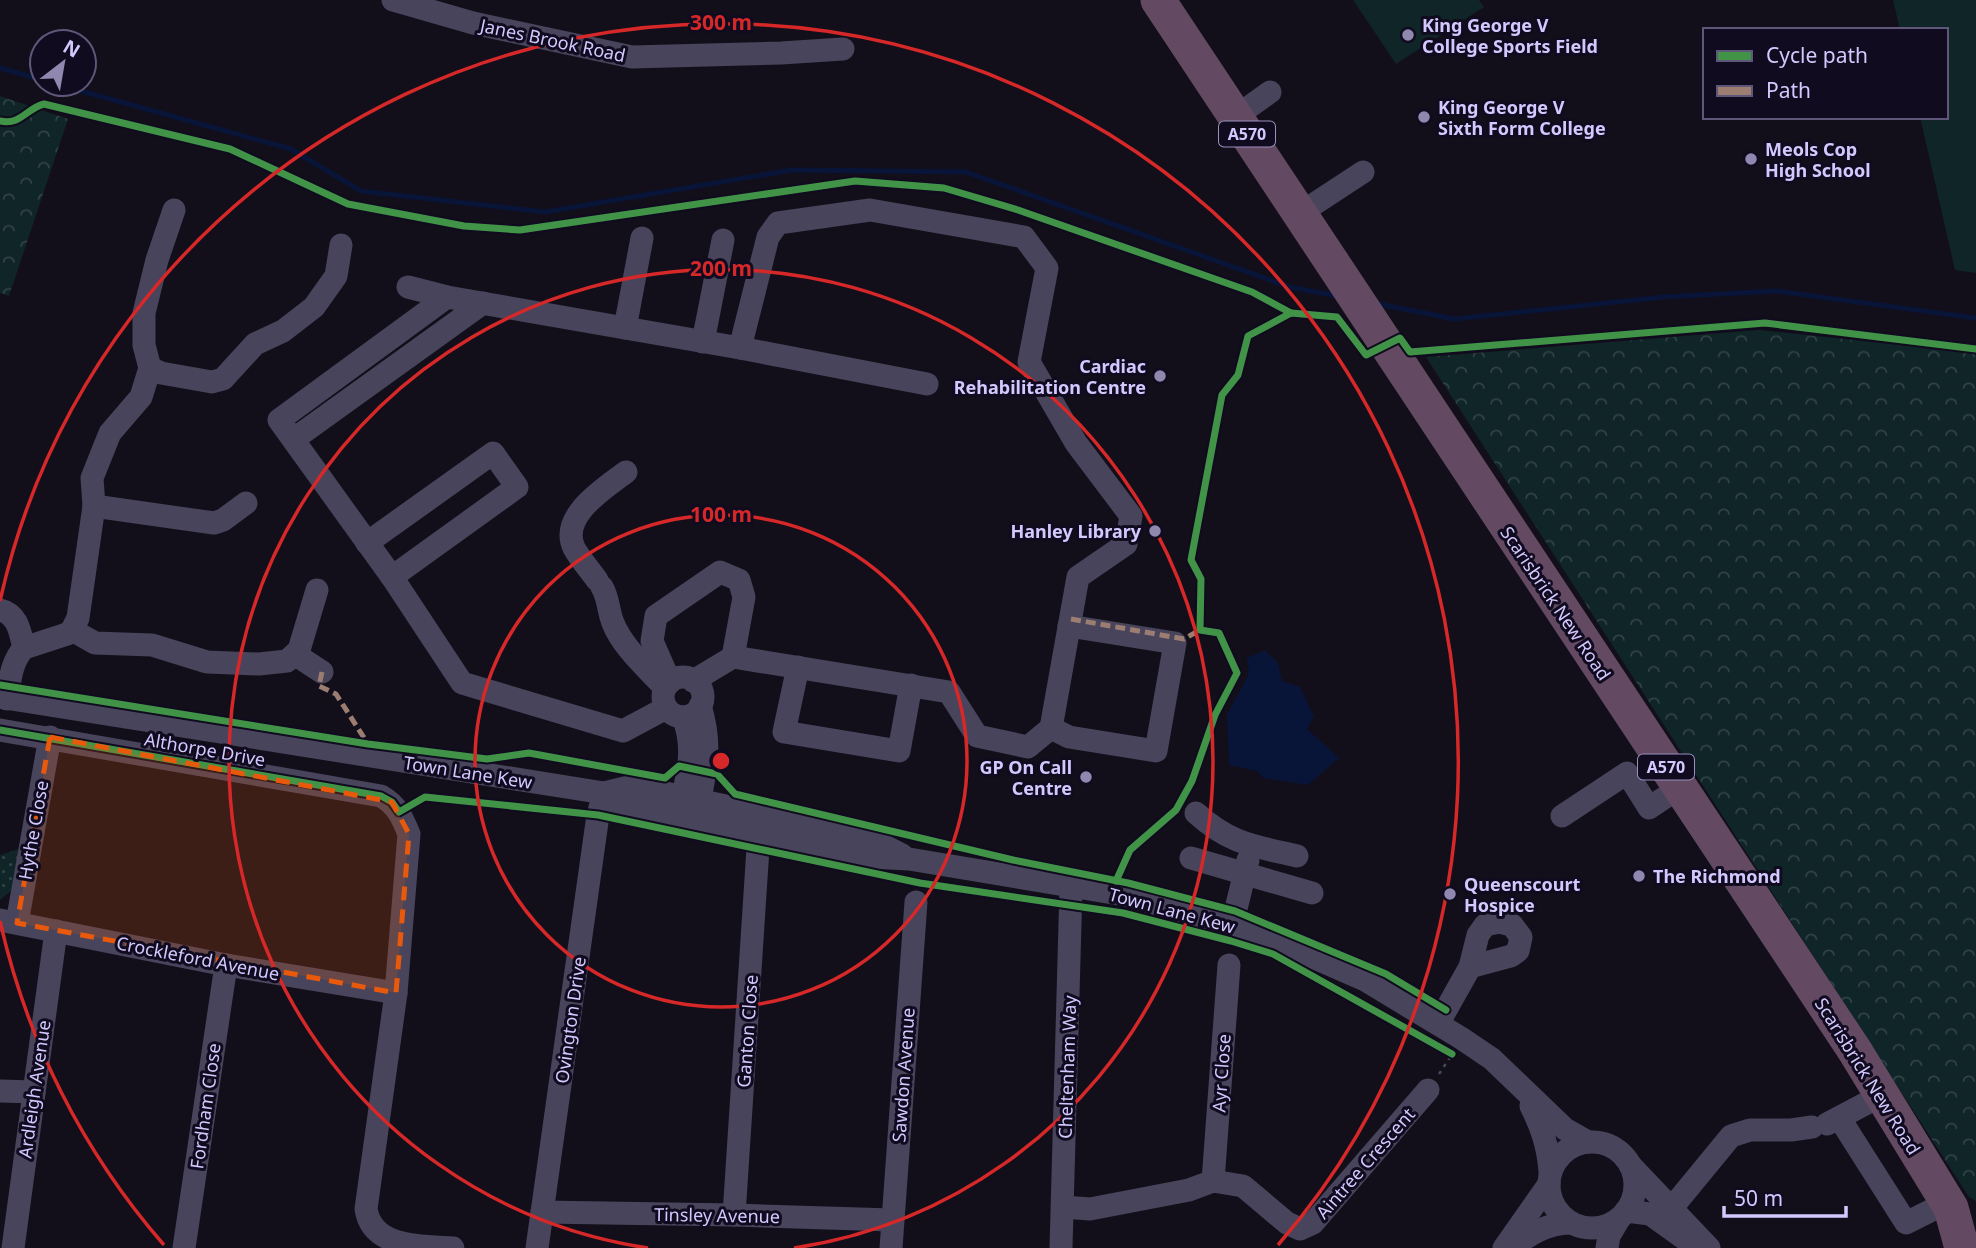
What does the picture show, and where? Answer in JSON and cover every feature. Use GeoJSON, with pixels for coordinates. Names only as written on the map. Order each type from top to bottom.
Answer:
{"type":"FeatureCollection","features":[{"type":"Feature","properties":{"kind":"highway","name":"Scarisbrick New Road"},"geometry":{"type":"LineString","coordinates":[[1158,0],[1958,1212],[1962,1248]]}},
{"type":"Feature","properties":{"kind":"street","name":"Janes Brook Road"},"geometry":{"type":"LineString","coordinates":[[393,0],[473,23],[632,57],[769,54],[843,49]]}},
{"type":"Feature","properties":{"kind":"street"},"geometry":{"type":"LineString","coordinates":[[1235,117],[1270,92]]}},
{"type":"Feature","properties":{"kind":"street"},"geometry":{"type":"LineString","coordinates":[[1299,214],[1363,172]]}},
{"type":"Feature","properties":{"kind":"street"},"geometry":{"type":"LineString","coordinates":[[3,698],[13,661],[24,648],[72,630],[78,618],[94,506],[92,478],[110,433],[141,397],[150,368],[144,345],[144,313],[157,260],[174,210]]}},
{"type":"Feature","properties":{"kind":"street"},"geometry":{"type":"LineString","coordinates":[[447,297],[279,420],[392,577],[462,683],[623,731],[677,700],[681,678],[694,681],[733,657],[949,692],[976,736],[1028,747],[1051,728],[1078,577],[1126,544],[1131,516],[1076,443],[1029,362],[1047,268],[1024,237],[870,210],[778,223],[768,237],[740,348]]}},
{"type":"Feature","properties":{"kind":"street"},"geometry":{"type":"LineString","coordinates":[[625,328],[642,239]]}},
{"type":"Feature","properties":{"kind":"street"},"geometry":{"type":"LineString","coordinates":[[703,342],[723,240]]}},
{"type":"Feature","properties":{"kind":"street"},"geometry":{"type":"LineString","coordinates":[[150,368],[161,373],[212,382],[223,379],[255,345],[289,341],[336,276],[341,245]]}},
{"type":"Feature","properties":{"kind":"street"},"geometry":{"type":"LineString","coordinates":[[408,288],[927,384]]}},
{"type":"Feature","properties":{"kind":"street"},"geometry":{"type":"LineString","coordinates":[[301,434],[482,303]]}},
{"type":"Feature","properties":{"kind":"street"},"geometry":{"type":"LineString","coordinates":[[367,542],[494,453],[517,487],[392,577]]}},
{"type":"Feature","properties":{"kind":"street"},"geometry":{"type":"LineString","coordinates":[[626,472],[588,501],[573,526],[571,538],[609,603],[614,627],[633,653],[677,700]]}},
{"type":"Feature","properties":{"kind":"street"},"geometry":{"type":"LineString","coordinates":[[94,506],[214,523],[223,520],[246,503]]}},
{"type":"Feature","properties":{"kind":"street"},"geometry":{"type":"LineString","coordinates":[[689,809],[691,736],[652,641],[656,616],[720,572],[739,580],[744,597],[733,657]]}},
{"type":"Feature","properties":{"kind":"street"},"geometry":{"type":"LineString","coordinates":[[72,630],[95,643],[152,645],[207,662],[287,661],[296,655],[317,590]]}},
{"type":"Feature","properties":{"kind":"street"},"geometry":{"type":"LineString","coordinates":[[0,610],[6,611],[14,618],[24,648]]}},
{"type":"Feature","properties":{"kind":"street"},"geometry":{"type":"LineString","coordinates":[[1051,728],[1069,737],[1156,751],[1175,643],[1069,626]]}},
{"type":"Feature","properties":{"kind":"street"},"geometry":{"type":"LineString","coordinates":[[296,655],[322,672]]}},
{"type":"Feature","properties":{"kind":"street"},"geometry":{"type":"LineString","coordinates":[[797,667],[784,732],[899,751],[911,685]]}},
{"type":"Feature","properties":{"kind":"street","name":"Town Lane Kew"},"geometry":{"type":"LineString","coordinates":[[3,698],[604,793],[633,786],[689,809],[869,857],[909,859],[1125,895],[1232,925],[1365,980],[1492,1059],[1565,1129],[1588,1142]]}},
{"type":"Feature","properties":{"kind":"street","name":"Althorpe Drive"},"geometry":{"type":"LineString","coordinates":[[0,730],[381,796],[392,802],[409,834],[396,993],[366,1209],[367,1221],[389,1242],[453,1248]]}},
{"type":"Feature","properties":{"kind":"street","name":"Hythe Close"},"geometry":{"type":"LineString","coordinates":[[8,921],[50,737]]}},
{"type":"Feature","properties":{"kind":"street"},"geometry":{"type":"LineString","coordinates":[[1562,816],[1627,774],[1649,808],[1679,788]]}},
{"type":"Feature","properties":{"kind":"street","name":"Ovington Drive"},"geometry":{"type":"LineString","coordinates":[[537,1248],[598,815],[604,793]]}},
{"type":"Feature","properties":{"kind":"street"},"geometry":{"type":"LineString","coordinates":[[1196,813],[1213,829],[1240,843],[1297,856]]}},
{"type":"Feature","properties":{"kind":"street"},"geometry":{"type":"LineString","coordinates":[[1232,925],[1252,846]]}},
{"type":"Feature","properties":{"kind":"street","name":"Ganton Close"},"geometry":{"type":"LineString","coordinates":[[734,1214],[758,848]]}},
{"type":"Feature","properties":{"kind":"street"},"geometry":{"type":"LineString","coordinates":[[1191,858],[1312,893]]}},
{"type":"Feature","properties":{"kind":"street","name":"Cheltenham Way"},"geometry":{"type":"LineString","coordinates":[[1061,1248],[1071,887]]}},
{"type":"Feature","properties":{"kind":"street","name":"Sawdon Avenue"},"geometry":{"type":"LineString","coordinates":[[891,1248],[916,902]]}},
{"type":"Feature","properties":{"kind":"street","name":"Crockleford Avenue"},"geometry":{"type":"LineString","coordinates":[[8,921],[226,965],[396,993]]}},
{"type":"Feature","properties":{"kind":"street","name":"Ardleigh Avenue"},"geometry":{"type":"LineString","coordinates":[[13,1248],[56,931]]}},
{"type":"Feature","properties":{"kind":"street","name":"Fordham Close"},"geometry":{"type":"LineString","coordinates":[[184,1248],[226,965]]}},
{"type":"Feature","properties":{"kind":"street","name":"Ayr Close"},"geometry":{"type":"LineString","coordinates":[[1213,1181],[1229,965]]}},
{"type":"Feature","properties":{"kind":"street"},"geometry":{"type":"LineString","coordinates":[[1438,1024],[1470,967]]}},
{"type":"Feature","properties":{"kind":"street","name":"Town Lane Kew"},"geometry":{"type":"LineString","coordinates":[[1520,1085],[1543,1129],[1548,1147],[1550,1178]]}},
{"type":"Feature","properties":{"kind":"street","name":"Aintree Crescent"},"geometry":{"type":"LineString","coordinates":[[1213,1181],[1243,1186],[1287,1223],[1300,1228],[1313,1223],[1428,1090]]}},
{"type":"Feature","properties":{"kind":"street"},"geometry":{"type":"LineString","coordinates":[[0,1091],[34,1092]]}},
{"type":"Feature","properties":{"kind":"street"},"geometry":{"type":"LineString","coordinates":[[1671,1209],[1731,1136],[1750,1130],[1791,1130],[1825,1124],[1880,1096]]}},
{"type":"Feature","properties":{"kind":"street"},"geometry":{"type":"LineString","coordinates":[[1825,1124],[1906,1223],[1958,1212]]}},
{"type":"Feature","properties":{"kind":"street"},"geometry":{"type":"LineString","coordinates":[[1504,1248],[1550,1178],[1557,1158],[1579,1143],[1588,1142],[1606,1144],[1620,1152],[1707,1248]]}},
{"type":"Feature","properties":{"kind":"street"},"geometry":{"type":"LineString","coordinates":[[1607,1248],[1609,1236],[1635,1190],[1630,1165]]}},
{"type":"Feature","properties":{"kind":"street"},"geometry":{"type":"LineString","coordinates":[[1550,1178],[1552,1203],[1559,1213],[1587,1234],[1596,1248]]}},
{"type":"Feature","properties":{"kind":"street"},"geometry":{"type":"LineString","coordinates":[[1063,1207],[1090,1209],[1189,1190],[1213,1181]]}},
{"type":"Feature","properties":{"kind":"street","name":"Tinsley Avenue"},"geometry":{"type":"LineString","coordinates":[[542,1212],[734,1214],[892,1220]]}},
{"type":"Feature","properties":{"kind":"street"},"geometry":{"type":"LineString","coordinates":[[1512,1248],[1530,1234],[1548,1225],[1573,1224],[1597,1228],[1623,1215],[1650,1214],[1685,1239],[1707,1248]]}},
{"type":"Feature","properties":{"kind":"path"},"geometry":{"type":"LineString","coordinates":[[1428,1090],[1452,1054],[1441,1048]]}},
{"type":"Feature","properties":{"kind":"highlighted area"},"geometry":{"type":"Polygon","coordinates":[[[50,737],[392,802],[409,834],[396,993],[17,923],[50,737]]]}},
{"type":"Feature","properties":{"kind":"green space","name":"King George V College Sports Field"},"geometry":{"type":"Polygon","coordinates":[[[1353,0],[1479,0],[1484,7],[1396,64],[1353,0]]]}},
{"type":"Feature","properties":{"kind":"green space"},"geometry":{"type":"Polygon","coordinates":[[[1893,0],[1976,0],[1976,273],[1955,270],[1920,119],[1948,119],[1948,28],[1900,28],[1893,0]]]}},
{"type":"Feature","properties":{"kind":"green space"},"geometry":{"type":"Polygon","coordinates":[[[0,96],[68,119],[9,296],[0,293],[0,96]]]}},
{"type":"Feature","properties":{"kind":"green space"},"geometry":{"type":"Polygon","coordinates":[[[1759,330],[1976,353],[1976,1201],[1969,1197],[1426,357],[1759,330]]]}},
{"type":"Feature","properties":{"kind":"green space"},"geometry":{"type":"Polygon","coordinates":[[[19,849],[13,889],[0,900],[0,855],[19,849]]]}},
{"type":"Feature","properties":{"kind":"water"},"geometry":{"type":"Polygon","coordinates":[[[1265,650],[1278,663],[1282,681],[1300,687],[1314,717],[1307,729],[1339,758],[1308,785],[1263,778],[1257,771],[1229,765],[1227,715],[1249,673],[1247,658],[1265,650]]]}},
{"type":"Feature","properties":{"kind":"waterway"},"geometry":{"type":"LineString","coordinates":[[0,68],[28,76]]}},
{"type":"Feature","properties":{"kind":"waterway"},"geometry":{"type":"LineString","coordinates":[[98,96],[291,149],[361,191],[545,212],[792,170],[966,172],[1290,287],[1337,296]]}},
{"type":"Feature","properties":{"kind":"waterway"},"geometry":{"type":"LineString","coordinates":[[1374,303],[1454,319],[1664,297],[1776,291],[1976,318]]}},
{"type":"Feature","properties":{"kind":"marked path"},"geometry":{"type":"LineString","coordinates":[[1071,619],[1184,639],[1200,630]]}},
{"type":"Feature","properties":{"kind":"marked path"},"geometry":{"type":"LineString","coordinates":[[322,672],[319,686],[336,694],[368,744]]}},
{"type":"Feature","properties":{"kind":"cycle path"},"geometry":{"type":"LineString","coordinates":[[0,121],[13,121],[44,104],[230,149],[348,204],[464,226],[520,230],[855,181],[944,188],[1018,210],[1252,292],[1291,313]]}},
{"type":"Feature","properties":{"kind":"cycle path"},"geometry":{"type":"LineString","coordinates":[[1116,881],[1130,850],[1176,810],[1192,781],[1215,715],[1237,673],[1219,633],[1200,630],[1201,579],[1191,560],[1222,395],[1238,375],[1248,336],[1291,313],[1337,317],[1366,355],[1400,338],[1410,352],[1765,323],[1976,349]]}},
{"type":"Feature","properties":{"kind":"cycle path"},"geometry":{"type":"LineString","coordinates":[[0,685],[368,744],[487,759],[529,753],[665,778],[679,766],[717,774],[735,794],[1013,860],[1128,883],[1235,911],[1386,974],[1446,1010]]}},
{"type":"Feature","properties":{"kind":"cycle path"},"geometry":{"type":"LineString","coordinates":[[0,730],[381,796],[392,802],[399,812],[425,797],[598,815],[920,883],[1123,913],[1273,954],[1452,1054]]}},
{"type":"Feature","properties":{"kind":"place","name":"King George V College Sports Field"},"geometry":{"type":"Point","coordinates":[1408,35]}},
{"type":"Feature","properties":{"kind":"place","name":"King George V Sixth Form College"},"geometry":{"type":"Point","coordinates":[1424,117]}},
{"type":"Feature","properties":{"kind":"place","name":"Meols Cop High School"},"geometry":{"type":"Point","coordinates":[1751,159]}},
{"type":"Feature","properties":{"kind":"place","name":"Cardiac Rehabilitation Centre"},"geometry":{"type":"Point","coordinates":[1160,376]}},
{"type":"Feature","properties":{"kind":"place","name":"Hanley Library"},"geometry":{"type":"Point","coordinates":[1155,531]}},
{"type":"Feature","properties":{"kind":"place","name":"GP On Call Centre"},"geometry":{"type":"Point","coordinates":[1086,777]}},
{"type":"Feature","properties":{"kind":"place","name":"The Richmond"},"geometry":{"type":"Point","coordinates":[1639,876]}},
{"type":"Feature","properties":{"kind":"place","name":"Queenscourt Hospice"},"geometry":{"type":"Point","coordinates":[1450,894]}}]}
